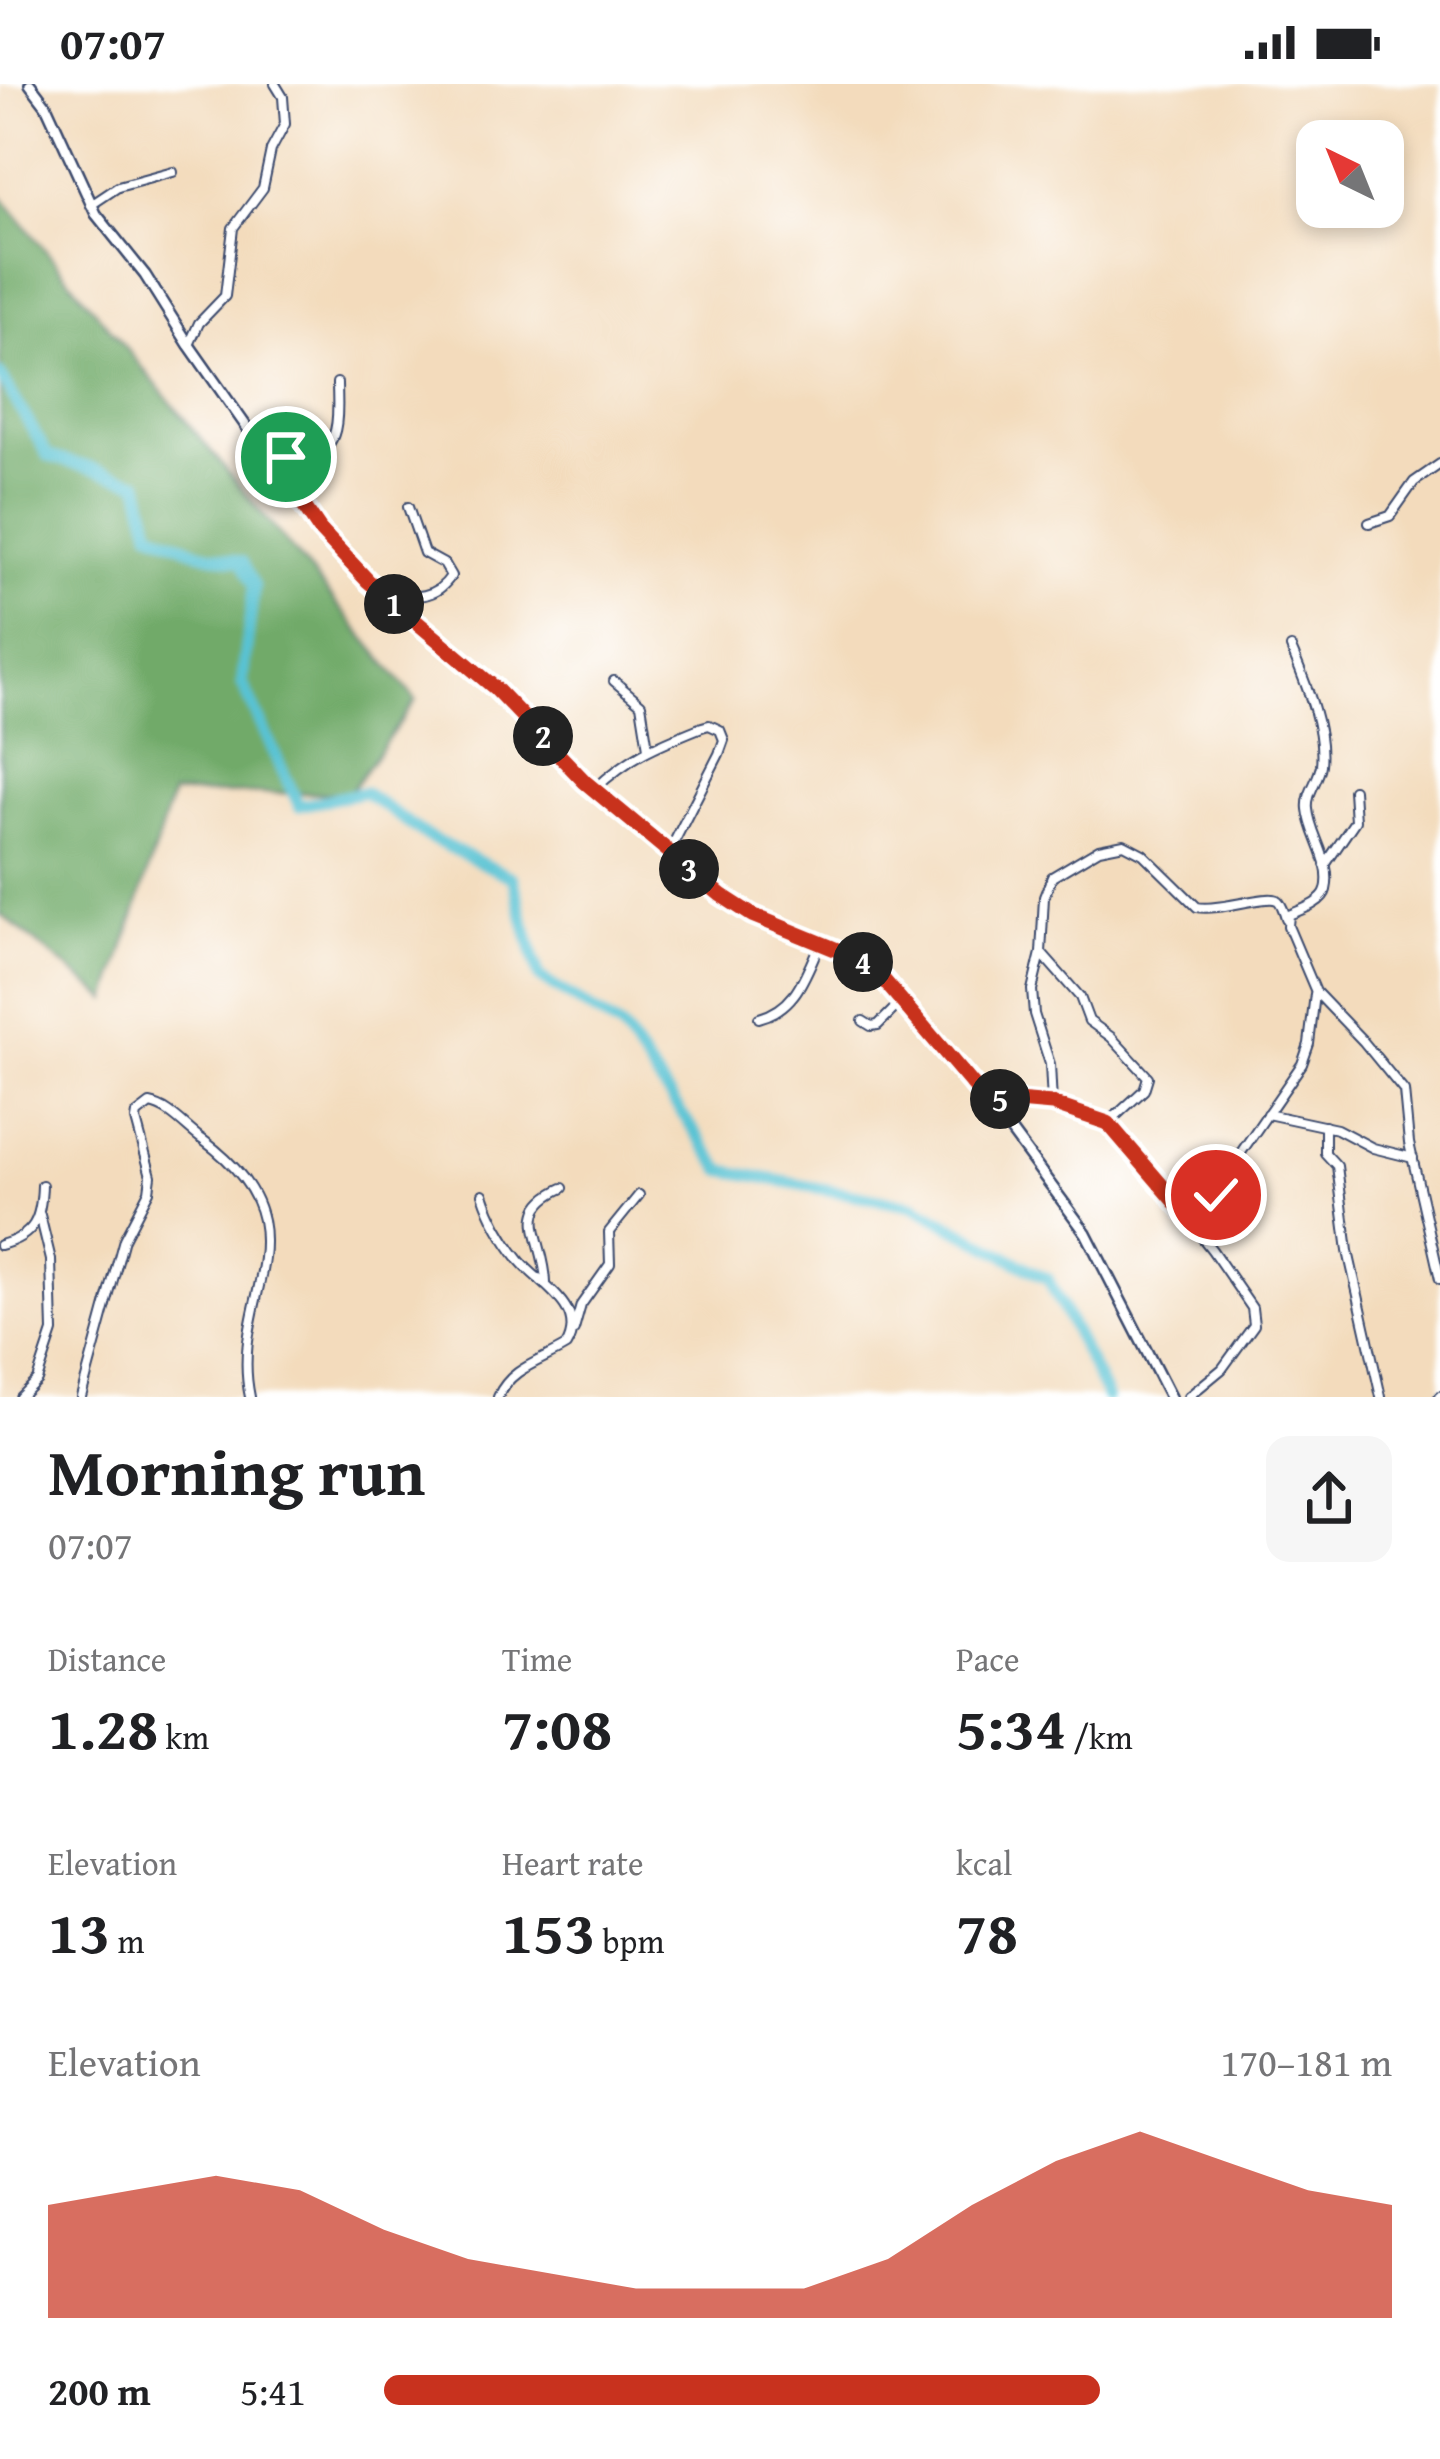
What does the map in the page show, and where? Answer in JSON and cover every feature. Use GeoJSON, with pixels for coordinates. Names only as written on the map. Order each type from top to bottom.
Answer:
{"type":"FeatureCollection","features":[{"type":"Feature","properties":{"kind":"street"},"geometry":{"type":"LineString","coordinates":[[30,84],[46,104],[91,205],[145,275],[320,530],[380,591],[495,688],[595,790],[669,852],[752,915],[865,963],[984,1098],[1086,1233],[1170,1397]]}},
{"type":"Feature","properties":{"kind":"street"},"geometry":{"type":"LineString","coordinates":[[189,345],[199,323],[225,296],[232,228],[263,188],[271,150],[285,124],[283,97],[275,84]]}},
{"type":"Feature","properties":{"kind":"street"},"geometry":{"type":"LineString","coordinates":[[91,205],[118,188],[173,172]]}},
{"type":"Feature","properties":{"kind":"street"},"geometry":{"type":"LineString","coordinates":[[275,463],[327,446],[335,430],[337,383]]}},
{"type":"Feature","properties":{"kind":"street"},"geometry":{"type":"LineString","coordinates":[[1369,524],[1390,516],[1414,482],[1440,464]]}},
{"type":"Feature","properties":{"kind":"street"},"geometry":{"type":"LineString","coordinates":[[380,591],[429,596],[451,575],[444,563],[424,553],[408,507]]}},
{"type":"Feature","properties":{"kind":"street"},"geometry":{"type":"LineString","coordinates":[[1287,920],[1325,894],[1325,865],[1307,805],[1320,768],[1320,749],[1308,692],[1291,648]]}},
{"type":"Feature","properties":{"kind":"street"},"geometry":{"type":"LineString","coordinates":[[614,681],[641,704],[648,748]]}},
{"type":"Feature","properties":{"kind":"street"},"geometry":{"type":"LineString","coordinates":[[595,790],[648,748],[709,725],[723,734],[719,754],[669,852]]}},
{"type":"Feature","properties":{"kind":"street"},"geometry":{"type":"LineString","coordinates":[[1325,865],[1355,821],[1353,790]]}},
{"type":"Feature","properties":{"kind":"street"},"geometry":{"type":"LineString","coordinates":[[1052,1104],[1050,1064],[1033,1003],[1044,897],[1052,877],[1113,844],[1124,844],[1143,854],[1197,907],[1223,908],[1272,898],[1280,902],[1316,992],[1401,1085],[1440,1280]]}},
{"type":"Feature","properties":{"kind":"street"},"geometry":{"type":"LineString","coordinates":[[759,1018],[783,1009],[794,998],[820,943]]}},
{"type":"Feature","properties":{"kind":"street"},"geometry":{"type":"LineString","coordinates":[[1041,953],[1080,997],[1089,1021],[1112,1037],[1148,1077],[1144,1090],[1108,1123]]}},
{"type":"Feature","properties":{"kind":"street"},"geometry":{"type":"LineString","coordinates":[[1193,1222],[1215,1197],[1306,1054],[1316,992]]}},
{"type":"Feature","properties":{"kind":"street"},"geometry":{"type":"LineString","coordinates":[[863,1021],[878,1024],[902,1001]]}},
{"type":"Feature","properties":{"kind":"street"},"geometry":{"type":"LineString","coordinates":[[984,1098],[1052,1104],[1108,1123],[1193,1222],[1255,1318],[1222,1369],[1188,1397]]}},
{"type":"Feature","properties":{"kind":"street"},"geometry":{"type":"LineString","coordinates":[[81,1397],[124,1239],[149,1191],[151,1176],[136,1120],[150,1104],[221,1154],[242,1177],[259,1212],[266,1252],[246,1358],[250,1397]]}},
{"type":"Feature","properties":{"kind":"street"},"geometry":{"type":"LineString","coordinates":[[1267,1114],[1343,1131],[1373,1148],[1414,1159]]}},
{"type":"Feature","properties":{"kind":"street"},"geometry":{"type":"LineString","coordinates":[[1325,1126],[1325,1153],[1337,1166],[1348,1251],[1381,1397]]}},
{"type":"Feature","properties":{"kind":"street"},"geometry":{"type":"LineString","coordinates":[[20,1397],[37,1380],[53,1332],[51,1260],[40,1215],[42,1185]]}},
{"type":"Feature","properties":{"kind":"street"},"geometry":{"type":"LineString","coordinates":[[547,1285],[534,1213],[541,1199],[563,1188]]}},
{"type":"Feature","properties":{"kind":"street"},"geometry":{"type":"LineString","coordinates":[[482,1194],[492,1221],[512,1250],[567,1310],[571,1337]]}},
{"type":"Feature","properties":{"kind":"street"},"geometry":{"type":"LineString","coordinates":[[498,1397],[509,1378],[562,1349],[571,1337],[578,1310],[610,1264],[609,1232],[639,1195]]}},
{"type":"Feature","properties":{"kind":"street"},"geometry":{"type":"LineString","coordinates":[[0,1245],[32,1230],[40,1215]]}},
{"type":"Feature","properties":{"kind":"green space"},"geometry":{"type":"Polygon","coordinates":[[[0,195],[416,700],[349,793],[172,794],[108,1000],[0,914],[0,195]]]}},
{"type":"Feature","properties":{"kind":"waterway"},"geometry":{"type":"LineString","coordinates":[[0,374],[48,456],[139,482],[151,531],[198,552],[242,562],[254,586],[242,683],[299,806],[364,792],[428,837],[513,878],[539,977],[622,1029],[722,1170],[915,1206],[1048,1279],[1107,1397]]}},
{"type":"Feature","properties":{"kind":"route"},"geometry":{"type":"LineString","coordinates":[[286,457],[275,463],[311,518],[368,581],[495,688],[585,782],[721,895],[768,924],[852,956],[876,971],[984,1098],[1052,1104],[1108,1123],[1193,1222],[1216,1195]]}}]}
